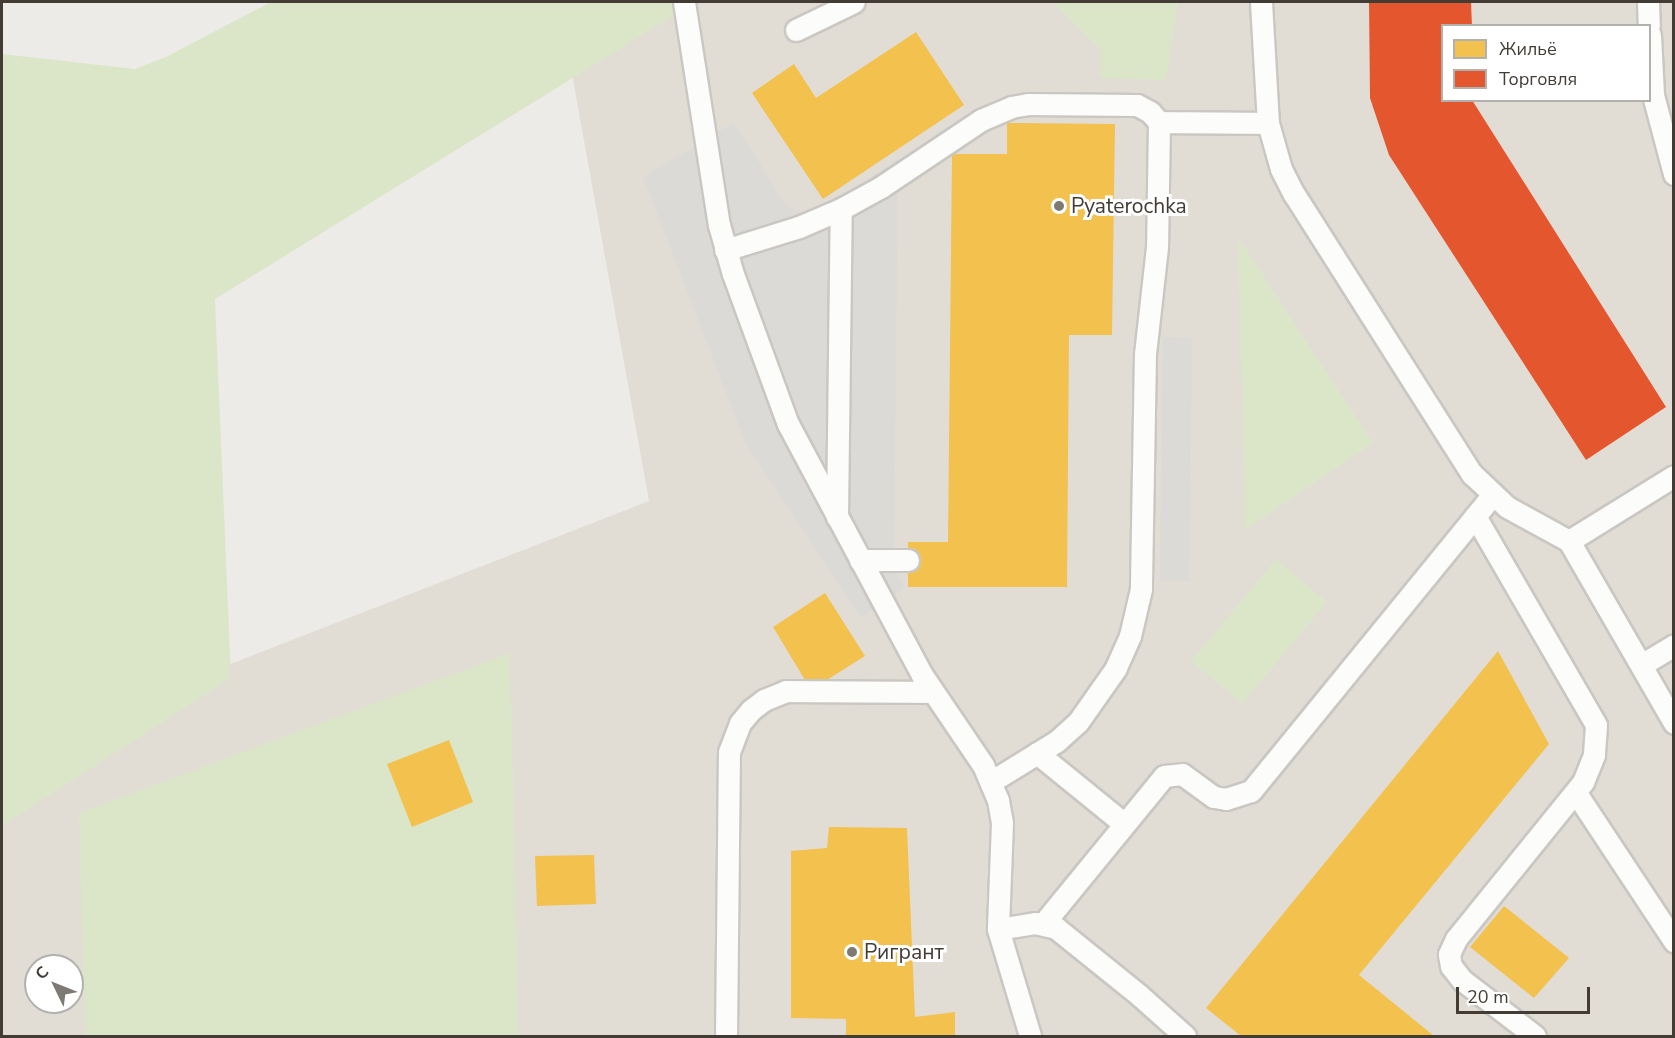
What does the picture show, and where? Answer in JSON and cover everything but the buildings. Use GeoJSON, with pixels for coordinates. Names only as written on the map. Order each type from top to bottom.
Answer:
{"type":"FeatureCollection","features":[{"type":"Feature","properties":{"kind":"lane"},"geometry":{"type":"LineString","coordinates":[[684,2],[713,198],[725,250],[788,424],[932,692],[992,781],[1002,823],[998,929],[1030,1036]]}},
{"type":"Feature","properties":{"kind":"lane"},"geometry":{"type":"LineString","coordinates":[[796,30],[854,2]]}},
{"type":"Feature","properties":{"kind":"lane"},"geometry":{"type":"LineString","coordinates":[[1261,2],[1268,123],[1281,169],[1294,194],[1472,474],[1507,507],[1569,541],[1674,723]]}},
{"type":"Feature","properties":{"kind":"lane"},"geometry":{"type":"LineString","coordinates":[[1647,2],[1649,24]]}},
{"type":"Feature","properties":{"kind":"lane"},"geometry":{"type":"LineString","coordinates":[[1651,55],[1653,95],[1674,174]]}},
{"type":"Feature","properties":{"kind":"lane"},"geometry":{"type":"LineString","coordinates":[[725,250],[799,227],[841,209],[881,187],[981,120],[1011,107],[1029,104],[1137,105],[1150,112],[1159,122],[1157,247],[1145,354],[1141,589],[1130,636],[1116,668],[1101,693],[1078,722],[1057,741],[992,781]]}},
{"type":"Feature","properties":{"kind":"lane"},"geometry":{"type":"LineString","coordinates":[[1159,122],[1268,123]]}},
{"type":"Feature","properties":{"kind":"lane"},"geometry":{"type":"LineString","coordinates":[[837,518],[841,209]]}},
{"type":"Feature","properties":{"kind":"lane"},"geometry":{"type":"LineString","coordinates":[[1569,541],[1674,476]]}},
{"type":"Feature","properties":{"kind":"lane"},"geometry":{"type":"LineString","coordinates":[[1043,924],[1164,776],[1174,773],[1189,777],[1214,797],[1226,799],[1251,791],[1492,495]]}},
{"type":"Feature","properties":{"kind":"lane"},"geometry":{"type":"LineString","coordinates":[[1475,516],[1596,724],[1594,755],[1576,793],[1456,939],[1449,954],[1451,966],[1462,980],[1535,1036]]}},
{"type":"Feature","properties":{"kind":"lane"},"geometry":{"type":"LineString","coordinates":[[860,560],[908,560]]}},
{"type":"Feature","properties":{"kind":"lane"},"geometry":{"type":"LineString","coordinates":[[1641,665],[1674,645]]}},
{"type":"Feature","properties":{"kind":"lane"},"geometry":{"type":"LineString","coordinates":[[726,1036],[729,752],[740,723],[764,700],[786,691],[932,692]]}},
{"type":"Feature","properties":{"kind":"lane"},"geometry":{"type":"LineString","coordinates":[[1037,753],[1124,823]]}},
{"type":"Feature","properties":{"kind":"lane"},"geometry":{"type":"LineString","coordinates":[[1576,793],[1674,941]]}},
{"type":"Feature","properties":{"kind":"lane"},"geometry":{"type":"LineString","coordinates":[[998,929],[1043,924],[1069,937],[1185,1036]]}},
{"type":"Feature","properties":{"kind":"shaded area"},"geometry":{"type":"Polygon","coordinates":[[[641,2],[1673,2],[1673,1036],[2,1036],[2,753],[649,501],[572,74],[641,2]]]}},
{"type":"Feature","properties":{"kind":"shaded area"},"geometry":{"type":"Polygon","coordinates":[[[734,122],[785,204],[797,212],[819,211],[898,159],[894,568],[905,588],[861,618],[746,445],[643,177],[734,122]]]}},
{"type":"Feature","properties":{"kind":"shaded area"},"geometry":{"type":"Polygon","coordinates":[[[1162,337],[1192,338],[1190,581],[1160,581],[1162,337]]]}},
{"type":"Feature","properties":{"kind":"green space"},"geometry":{"type":"Polygon","coordinates":[[[271,2],[696,2],[215,299],[231,678],[2,826],[2,54],[135,69],[166,57],[271,2]]]}},
{"type":"Feature","properties":{"kind":"green space"},"geometry":{"type":"Polygon","coordinates":[[[1052,2],[1178,2],[1166,80],[1100,78],[1100,49],[1052,2]]]}},
{"type":"Feature","properties":{"kind":"green space"},"geometry":{"type":"Polygon","coordinates":[[[1238,237],[1373,443],[1245,530],[1238,237]]]}},
{"type":"Feature","properties":{"kind":"green space"},"geometry":{"type":"Polygon","coordinates":[[[1276,559],[1327,602],[1242,704],[1191,661],[1276,559]]]}},
{"type":"Feature","properties":{"kind":"green space"},"geometry":{"type":"Polygon","coordinates":[[[510,653],[519,1036],[85,1036],[79,813],[510,653]]]}},
{"type":"Feature","properties":{"kind":"place","name":"Pyaterochka"},"geometry":{"type":"Point","coordinates":[1059,206]}},
{"type":"Feature","properties":{"kind":"place","name":"Ригрант"},"geometry":{"type":"Point","coordinates":[852,952]}}]}
